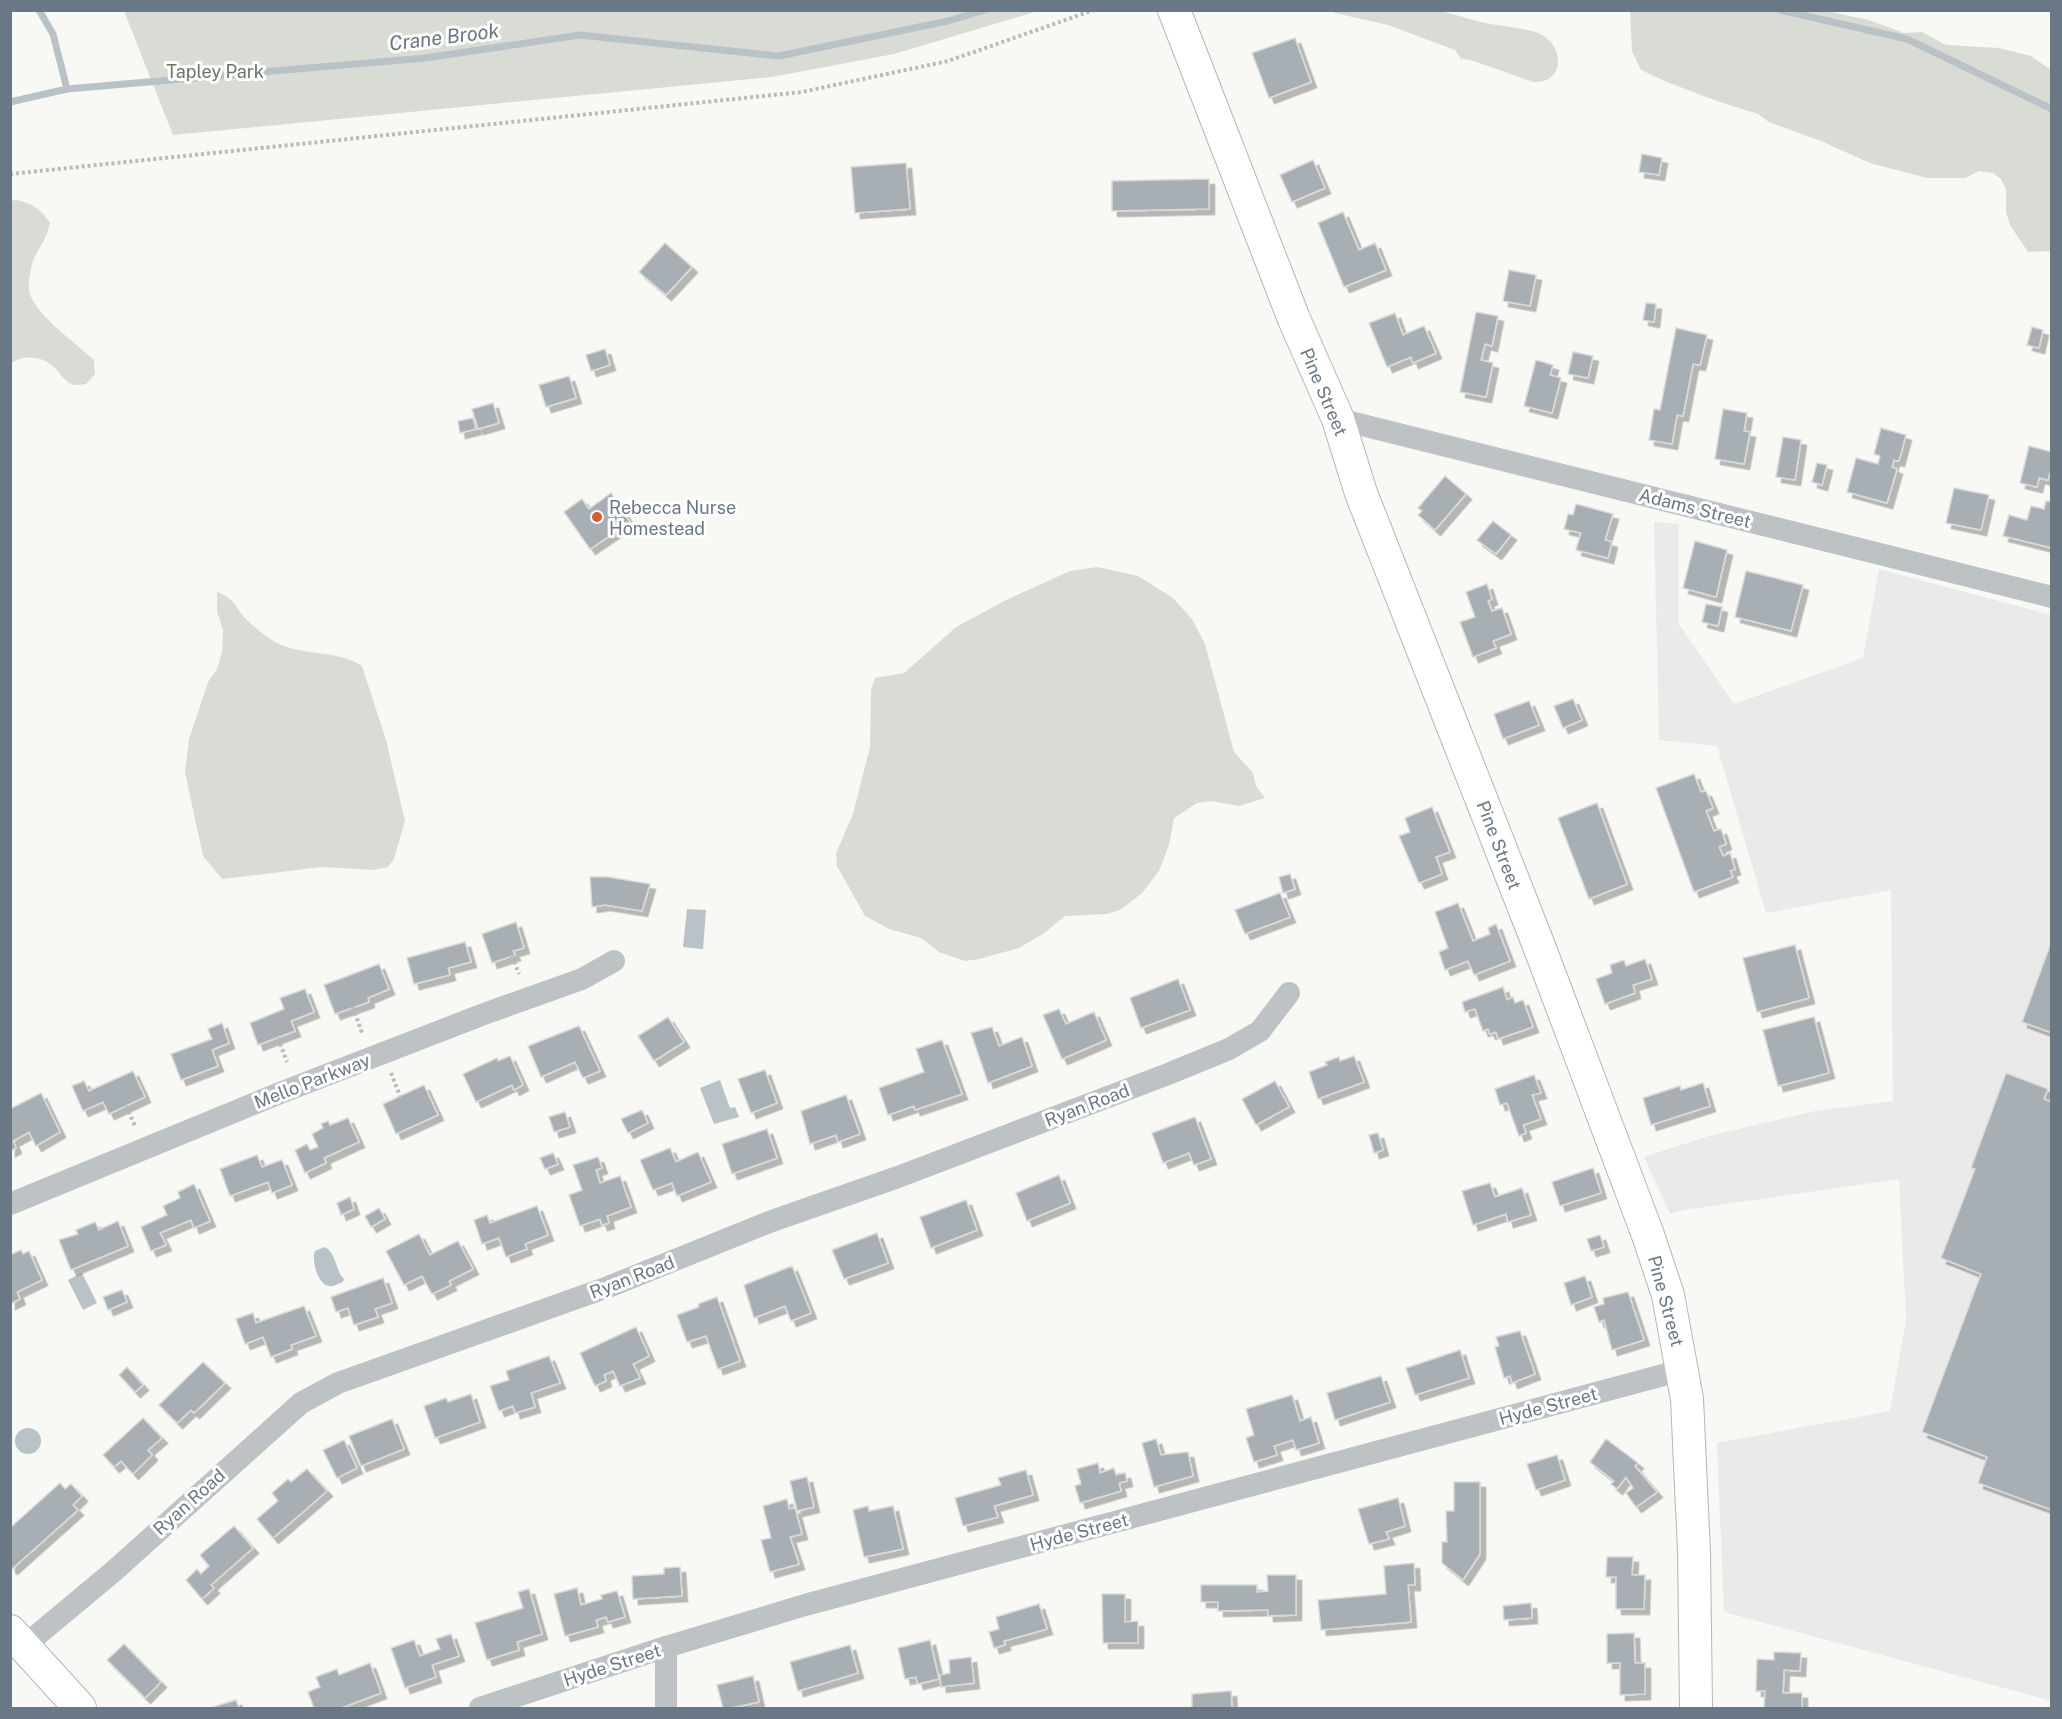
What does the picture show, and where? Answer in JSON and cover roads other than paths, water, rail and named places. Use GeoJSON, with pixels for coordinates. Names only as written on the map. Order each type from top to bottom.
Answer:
{"type":"FeatureCollection","features":[{"type":"Feature","properties":{"kind":"street","name":"Pine Street"},"geometry":{"type":"LineString","coordinates":[[1174,10],[1294,319],[1338,419],[1361,493],[1537,941],[1648,1235],[1668,1295],[1688,1399],[1696,1708]]}},
{"type":"Feature","properties":{"kind":"street","name":"Adams Street"},"geometry":{"type":"LineString","coordinates":[[1338,419],[2052,597]]}},
{"type":"Feature","properties":{"kind":"street","name":"Mello Parkway"},"geometry":{"type":"LineString","coordinates":[[10,1204],[280,1093],[484,1014],[582,979],[614,961]]}},
{"type":"Feature","properties":{"kind":"street","name":"Ryan Road"},"geometry":{"type":"LineString","coordinates":[[17,1639],[114,1571],[292,1410],[329,1388],[608,1287],[772,1221],[898,1177],[1229,1049],[1260,1031],[1289,993]]}},
{"type":"Feature","properties":{"kind":"street","name":"Hyde Street"},"geometry":{"type":"LineString","coordinates":[[480,1708],[666,1647],[805,1605],[1682,1370]]}},
{"type":"Feature","properties":{"kind":"street"},"geometry":{"type":"LineString","coordinates":[[17,1639],[80,1708]]}},
{"type":"Feature","properties":{"kind":"street"},"geometry":{"type":"LineString","coordinates":[[666,1647],[666,1708]]}},
{"type":"Feature","properties":{"kind":"waterway"},"geometry":{"type":"LineString","coordinates":[[39,10],[53,34],[67,89]]}},
{"type":"Feature","properties":{"kind":"waterway","name":"Crane Brook"},"geometry":{"type":"LineString","coordinates":[[10,102],[67,89],[425,58],[580,35],[779,56],[948,21],[985,10]]}},
{"type":"Feature","properties":{"kind":"waterway","name":"Crane Brook"},"geometry":{"type":"LineString","coordinates":[[1780,10],[1907,39],[2052,109]]}},
{"type":"Feature","properties":{"kind":"place","name":"Rebecca Nurse Homestead"},"geometry":{"type":"Point","coordinates":[597,517]}},
{"type":"Feature","properties":{"kind":"park label","name":"Tapley Park"},"geometry":{"type":"Point","coordinates":[215,71]}}]}
